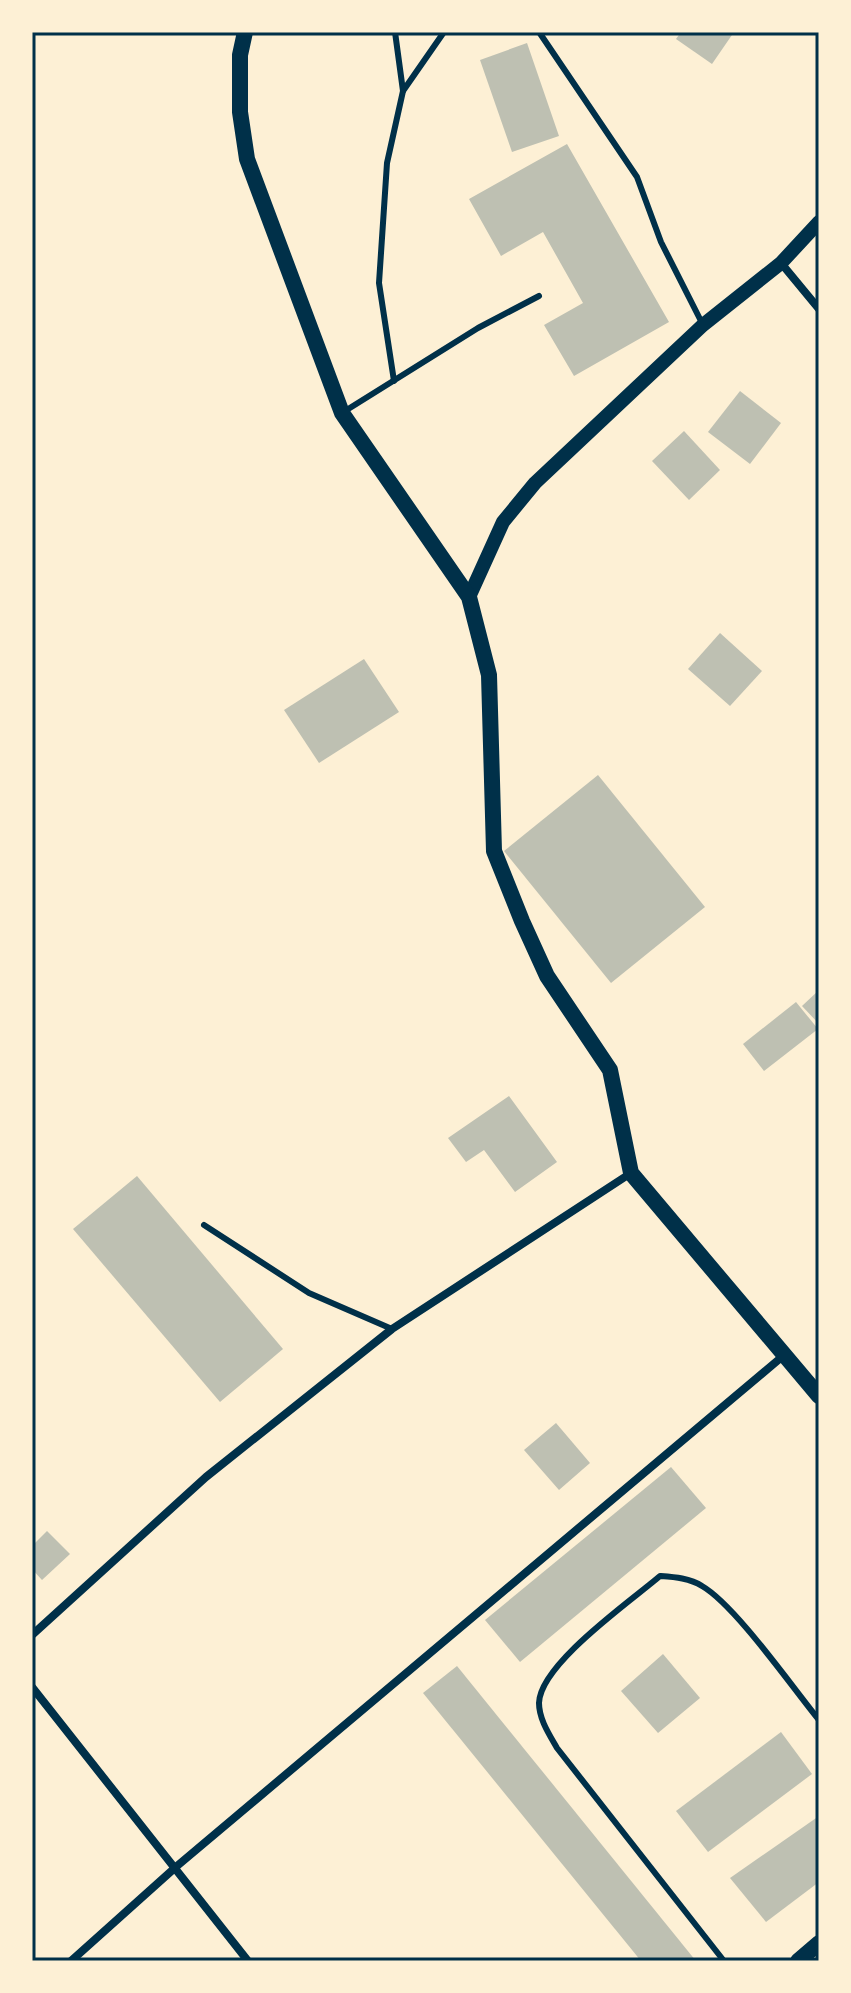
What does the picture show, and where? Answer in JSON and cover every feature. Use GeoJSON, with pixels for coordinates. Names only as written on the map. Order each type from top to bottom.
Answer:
{"type":"FeatureCollection","features":[{"type":"Feature","properties":{"kind":"main road"},"geometry":{"type":"LineString","coordinates":[[245,32],[240,55],[240,112],[247,159],[342,413],[469,597],[489,675],[494,851],[547,976],[610,1070],[631,1173],[819,1396]]}},
{"type":"Feature","properties":{"kind":"main road"},"geometry":{"type":"LineString","coordinates":[[798,1961],[819,1943]]}},
{"type":"Feature","properties":{"kind":"street"},"geometry":{"type":"LineString","coordinates":[[469,597],[503,522],[535,483],[703,325],[781,263],[819,222]]}},
{"type":"Feature","properties":{"kind":"street"},"geometry":{"type":"LineString","coordinates":[[781,263],[819,309]]}},
{"type":"Feature","properties":{"kind":"street"},"geometry":{"type":"LineString","coordinates":[[32,1635],[206,1477],[392,1329],[631,1173]]}},
{"type":"Feature","properties":{"kind":"street"},"geometry":{"type":"LineString","coordinates":[[71,1961],[177,1866],[783,1356]]}},
{"type":"Feature","properties":{"kind":"street"},"geometry":{"type":"LineString","coordinates":[[32,1687],[177,1866],[248,1961]]}},
{"type":"Feature","properties":{"kind":"lane"},"geometry":{"type":"LineString","coordinates":[[394,381],[379,283],[387,163],[403,91],[395,32]]}},
{"type":"Feature","properties":{"kind":"lane"},"geometry":{"type":"LineString","coordinates":[[403,91],[444,32]]}},
{"type":"Feature","properties":{"kind":"lane"},"geometry":{"type":"LineString","coordinates":[[539,32],[637,177],[661,242],[703,325]]}},
{"type":"Feature","properties":{"kind":"lane"},"geometry":{"type":"LineString","coordinates":[[342,413],[478,328],[539,296]]}},
{"type":"Feature","properties":{"kind":"lane"},"geometry":{"type":"LineString","coordinates":[[204,1225],[309,1293],[392,1329]]}},
{"type":"Feature","properties":{"kind":"lane"},"geometry":{"type":"LineString","coordinates":[[724,1961],[557,1748],[541,1718],[539,1701],[546,1681],[563,1660],[660,1576],[682,1578],[702,1585],[725,1605],[819,1720]]}},
{"type":"Feature","properties":{"kind":"building"},"geometry":{"type":"Polygon","coordinates":[[[681,32],[734,32],[712,64],[676,39],[681,32]]]}},
{"type":"Feature","properties":{"kind":"building"},"geometry":{"type":"Polygon","coordinates":[[[527,43],[559,136],[512,152],[480,60],[527,43]]]}},
{"type":"Feature","properties":{"kind":"building"},"geometry":{"type":"Polygon","coordinates":[[[567,144],[669,322],[574,376],[544,325],[583,303],[543,232],[501,256],[469,199],[567,144]]]}},
{"type":"Feature","properties":{"kind":"building"},"geometry":{"type":"Polygon","coordinates":[[[740,391],[781,423],[750,464],[708,432],[740,391]]]}},
{"type":"Feature","properties":{"kind":"building"},"geometry":{"type":"Polygon","coordinates":[[[684,431],[720,470],[689,500],[652,461],[684,431]]]}},
{"type":"Feature","properties":{"kind":"building"},"geometry":{"type":"Polygon","coordinates":[[[720,633],[762,671],[730,706],[688,669],[720,633]]]}},
{"type":"Feature","properties":{"kind":"building"},"geometry":{"type":"Polygon","coordinates":[[[364,659],[399,712],[319,763],[284,710],[364,659]]]}},
{"type":"Feature","properties":{"kind":"building"},"geometry":{"type":"Polygon","coordinates":[[[598,775],[705,907],[611,983],[504,851],[598,775]]]}},
{"type":"Feature","properties":{"kind":"building"},"geometry":{"type":"Polygon","coordinates":[[[819,990],[819,1024],[802,1006],[819,990]]]}},
{"type":"Feature","properties":{"kind":"building"},"geometry":{"type":"Polygon","coordinates":[[[796,1002],[818,1029],[764,1071],[743,1044],[796,1002]]]}},
{"type":"Feature","properties":{"kind":"building"},"geometry":{"type":"Polygon","coordinates":[[[509,1096],[557,1162],[515,1192],[484,1150],[466,1162],[448,1138],[509,1096]]]}},
{"type":"Feature","properties":{"kind":"building"},"geometry":{"type":"Polygon","coordinates":[[[137,1176],[283,1349],[220,1402],[73,1229],[137,1176]]]}},
{"type":"Feature","properties":{"kind":"building"},"geometry":{"type":"Polygon","coordinates":[[[556,1423],[590,1463],[559,1490],[524,1450],[556,1423]]]}},
{"type":"Feature","properties":{"kind":"building"},"geometry":{"type":"Polygon","coordinates":[[[671,1467],[706,1508],[520,1662],[485,1620],[671,1467]]]}},
{"type":"Feature","properties":{"kind":"building"},"geometry":{"type":"Polygon","coordinates":[[[47,1531],[70,1554],[42,1580],[32,1569],[32,1546],[47,1531]]]}},
{"type":"Feature","properties":{"kind":"building"},"geometry":{"type":"Polygon","coordinates":[[[663,1654],[700,1698],[658,1733],[621,1691],[663,1654]]]}},
{"type":"Feature","properties":{"kind":"building"},"geometry":{"type":"Polygon","coordinates":[[[457,1666],[696,1961],[641,1961],[423,1693],[457,1666]]]}},
{"type":"Feature","properties":{"kind":"building"},"geometry":{"type":"Polygon","coordinates":[[[781,1732],[812,1774],[708,1852],[676,1811],[781,1732]]]}},
{"type":"Feature","properties":{"kind":"building"},"geometry":{"type":"Polygon","coordinates":[[[819,1816],[819,1882],[766,1922],[730,1878],[819,1816]]]}}]}
